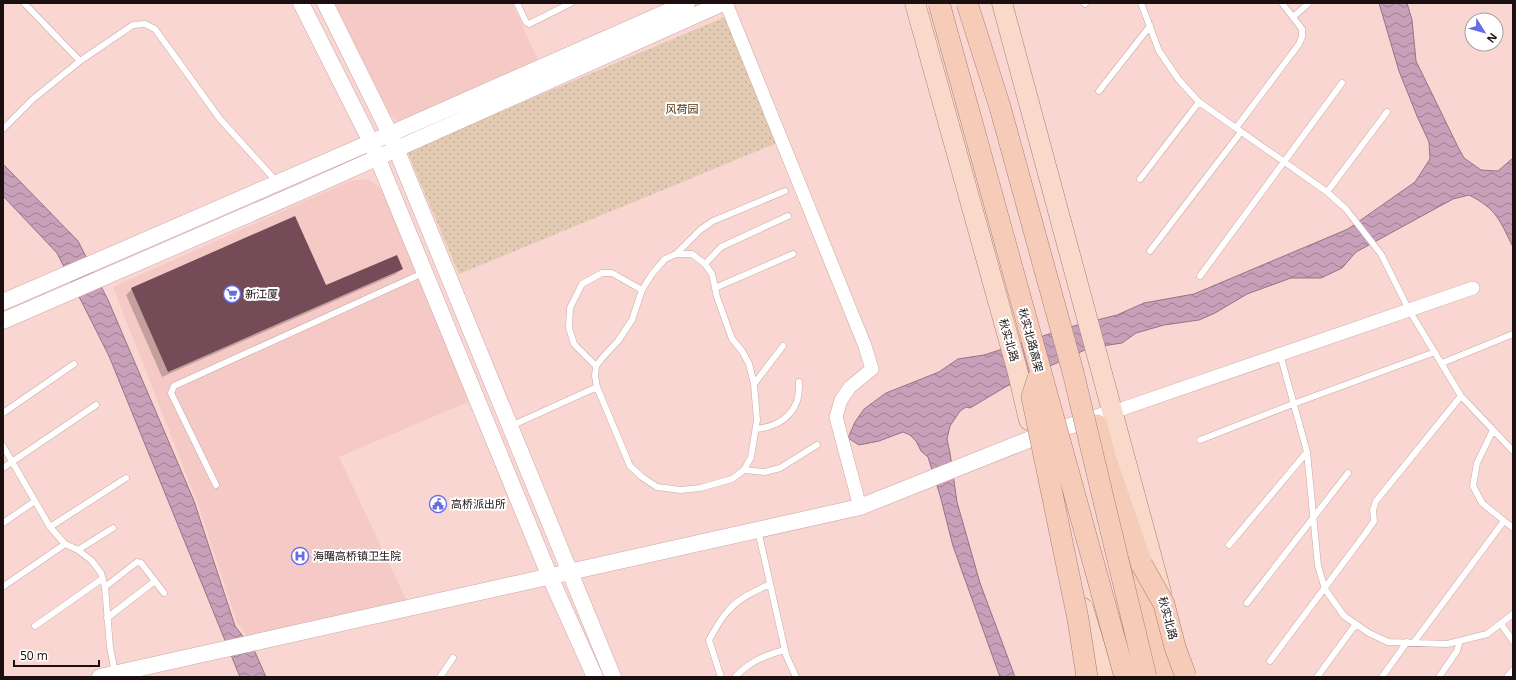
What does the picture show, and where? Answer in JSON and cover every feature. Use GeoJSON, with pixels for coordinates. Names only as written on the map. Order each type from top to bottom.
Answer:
{"type":"FeatureCollection","features":[{"type":"Feature","properties":{"kind":"highway","name":"秋实北路高架"},"geometry":{"type":"LineString","coordinates":[[939,3],[1125,677]]}},
{"type":"Feature","properties":{"kind":"highway"},"geometry":{"type":"LineString","coordinates":[[967,3],[1000,107],[1072,372],[1146,677]]}},
{"type":"Feature","properties":{"kind":"highway"},"geometry":{"type":"LineString","coordinates":[[1040,372],[1032,397],[1078,619],[1087,677]]}},
{"type":"Feature","properties":{"kind":"highway"},"geometry":{"type":"LineString","coordinates":[[1072,372],[1087,389],[1106,460],[1142,565],[1147,598],[1167,677]]}},
{"type":"Feature","properties":{"kind":"highway"},"geometry":{"type":"LineString","coordinates":[[1142,565],[1164,604],[1175,647],[1185,677]]}},
{"type":"Feature","properties":{"kind":"main road","name":"秋实北路"},"geometry":{"type":"LineString","coordinates":[[915,3],[1017,370],[1033,438],[1104,677]]}},
{"type":"Feature","properties":{"kind":"main road","name":"秋实北路"},"geometry":{"type":"LineString","coordinates":[[1002,3],[1185,677]]}},
{"type":"Feature","properties":{"kind":"street"},"geometry":{"type":"LineString","coordinates":[[301,3],[371,142],[550,577],[595,677]]}},
{"type":"Feature","properties":{"kind":"street"},"geometry":{"type":"LineString","coordinates":[[325,3],[393,141],[613,677]]}},
{"type":"Feature","properties":{"kind":"street"},"geometry":{"type":"LineString","coordinates":[[3,321],[377,157],[393,141],[687,3]]}},
{"type":"Feature","properties":{"kind":"street"},"geometry":{"type":"LineString","coordinates":[[3,302],[371,142],[393,141],[724,3],[865,346],[872,369],[850,387],[841,400],[836,418],[860,507]]}},
{"type":"Feature","properties":{"kind":"street"},"geometry":{"type":"LineString","coordinates":[[100,677],[124,674],[860,507],[1033,438],[1113,412],[1473,288]]}},
{"type":"Feature","properties":{"kind":"lane"},"geometry":{"type":"LineString","coordinates":[[24,3],[80,61]]}},
{"type":"Feature","properties":{"kind":"lane"},"geometry":{"type":"LineString","coordinates":[[517,3],[526,22],[529,24],[571,3]]}},
{"type":"Feature","properties":{"kind":"lane"},"geometry":{"type":"LineString","coordinates":[[1141,3],[1159,51],[1179,80],[1199,102],[1327,192],[1346,209],[1381,254],[1409,310],[1461,396],[1513,451]]}},
{"type":"Feature","properties":{"kind":"lane"},"geometry":{"type":"LineString","coordinates":[[1150,251],[1239,130],[1299,44],[1302,36],[1302,28],[1282,3]]}},
{"type":"Feature","properties":{"kind":"lane"},"geometry":{"type":"LineString","coordinates":[[1293,17],[1309,3]]}},
{"type":"Feature","properties":{"kind":"lane"},"geometry":{"type":"LineString","coordinates":[[3,130],[33,99],[80,61],[134,25],[145,24],[155,29],[220,119],[278,183]]}},
{"type":"Feature","properties":{"kind":"lane"},"geometry":{"type":"LineString","coordinates":[[1099,91],[1150,26]]}},
{"type":"Feature","properties":{"kind":"lane"},"geometry":{"type":"LineString","coordinates":[[1200,276],[1342,82]]}},
{"type":"Feature","properties":{"kind":"lane"},"geometry":{"type":"LineString","coordinates":[[1140,179],[1199,102]]}},
{"type":"Feature","properties":{"kind":"lane"},"geometry":{"type":"LineString","coordinates":[[1327,192],[1387,112]]}},
{"type":"Feature","properties":{"kind":"lane"},"geometry":{"type":"LineString","coordinates":[[676,254],[692,254],[705,264],[712,274],[717,297],[732,339],[742,350],[749,364],[754,384],[757,420],[751,457],[744,470],[732,479],[700,488],[681,490],[658,487],[642,478],[630,466],[597,387],[595,376],[596,366],[602,357],[618,341],[632,320],[642,290],[652,274],[665,260],[676,254],[700,230],[712,221],[785,191]]}},
{"type":"Feature","properties":{"kind":"lane"},"geometry":{"type":"LineString","coordinates":[[705,264],[721,247],[788,216]]}},
{"type":"Feature","properties":{"kind":"lane"},"geometry":{"type":"LineString","coordinates":[[715,288],[793,254]]}},
{"type":"Feature","properties":{"kind":"lane"},"geometry":{"type":"LineString","coordinates":[[216,485],[171,393],[174,386],[425,273]]}},
{"type":"Feature","properties":{"kind":"lane"},"geometry":{"type":"LineString","coordinates":[[596,366],[574,344],[569,328],[570,308],[582,284],[602,273],[612,273],[642,290]]}},
{"type":"Feature","properties":{"kind":"lane"},"geometry":{"type":"LineString","coordinates":[[1442,364],[1513,334]]}},
{"type":"Feature","properties":{"kind":"lane"},"geometry":{"type":"LineString","coordinates":[[754,384],[783,346]]}},
{"type":"Feature","properties":{"kind":"lane"},"geometry":{"type":"LineString","coordinates":[[1200,440],[1435,352]]}},
{"type":"Feature","properties":{"kind":"lane"},"geometry":{"type":"LineString","coordinates":[[1280,354],[1306,452],[1318,566],[1325,589],[1344,616],[1369,633],[1388,642],[1447,644],[1487,634],[1513,614]]}},
{"type":"Feature","properties":{"kind":"lane"},"geometry":{"type":"LineString","coordinates":[[3,413],[74,364]]}},
{"type":"Feature","properties":{"kind":"lane"},"geometry":{"type":"LineString","coordinates":[[756,429],[770,427],[785,419],[793,409],[798,399],[799,382]]}},
{"type":"Feature","properties":{"kind":"lane"},"geometry":{"type":"LineString","coordinates":[[510,427],[597,387]]}},
{"type":"Feature","properties":{"kind":"lane"},"geometry":{"type":"LineString","coordinates":[[1270,662],[1325,589],[1374,520],[1373,510],[1376,501],[1461,396]]}},
{"type":"Feature","properties":{"kind":"lane"},"geometry":{"type":"LineString","coordinates":[[3,468],[96,405]]}},
{"type":"Feature","properties":{"kind":"lane"},"geometry":{"type":"LineString","coordinates":[[1494,430],[1477,463],[1473,486],[1482,503],[1513,528]]}},
{"type":"Feature","properties":{"kind":"lane"},"geometry":{"type":"LineString","coordinates":[[3,446],[50,527],[65,544],[78,550],[92,561],[101,573],[105,587],[110,647],[124,674]]}},
{"type":"Feature","properties":{"kind":"lane"},"geometry":{"type":"LineString","coordinates":[[744,470],[765,472],[780,468],[816,446]]}},
{"type":"Feature","properties":{"kind":"lane"},"geometry":{"type":"LineString","coordinates":[[1229,545],[1306,452]]}},
{"type":"Feature","properties":{"kind":"lane"},"geometry":{"type":"LineString","coordinates":[[1247,603],[1348,473]]}},
{"type":"Feature","properties":{"kind":"lane"},"geometry":{"type":"LineString","coordinates":[[50,527],[126,478]]}},
{"type":"Feature","properties":{"kind":"lane"},"geometry":{"type":"LineString","coordinates":[[3,523],[35,501]]}},
{"type":"Feature","properties":{"kind":"lane"},"geometry":{"type":"LineString","coordinates":[[1414,642],[1504,521]]}},
{"type":"Feature","properties":{"kind":"lane"},"geometry":{"type":"LineString","coordinates":[[78,550],[113,528]]}},
{"type":"Feature","properties":{"kind":"lane"},"geometry":{"type":"LineString","coordinates":[[758,530],[785,650],[796,677]]}},
{"type":"Feature","properties":{"kind":"lane"},"geometry":{"type":"LineString","coordinates":[[4,586],[65,544]]}},
{"type":"Feature","properties":{"kind":"lane"},"geometry":{"type":"LineString","coordinates":[[105,587],[137,562],[141,563],[164,593]]}},
{"type":"Feature","properties":{"kind":"lane"},"geometry":{"type":"LineString","coordinates":[[35,626],[102,579]]}},
{"type":"Feature","properties":{"kind":"lane"},"geometry":{"type":"LineString","coordinates":[[107,618],[155,581]]}},
{"type":"Feature","properties":{"kind":"lane"},"geometry":{"type":"LineString","coordinates":[[721,677],[709,640],[727,611],[752,593],[770,584]]}},
{"type":"Feature","properties":{"kind":"lane"},"geometry":{"type":"LineString","coordinates":[[1317,677],[1356,624]]}},
{"type":"Feature","properties":{"kind":"lane"},"geometry":{"type":"LineString","coordinates":[[1501,624],[1513,642]]}},
{"type":"Feature","properties":{"kind":"lane"},"geometry":{"type":"LineString","coordinates":[[1439,677],[1457,651],[1460,640]]}},
{"type":"Feature","properties":{"kind":"lane"},"geometry":{"type":"LineString","coordinates":[[1382,677],[1407,642]]}},
{"type":"Feature","properties":{"kind":"lane"},"geometry":{"type":"LineString","coordinates":[[735,677],[741,670],[769,654],[785,650]]}},
{"type":"Feature","properties":{"kind":"lane"},"geometry":{"type":"LineString","coordinates":[[440,677],[453,658]]}},
{"type":"Feature","properties":{"kind":"lane"},"geometry":{"type":"LineString","coordinates":[[1508,677],[1513,670]]}},
{"type":"Feature","properties":{"kind":"shaded area"},"geometry":{"type":"Polygon","coordinates":[[[335,3],[512,3],[540,65],[409,123],[396,120],[380,104],[335,3]]]}},
{"type":"Feature","properties":{"kind":"shaded area"},"geometry":{"type":"Polygon","coordinates":[[[368,179],[382,189],[431,298],[468,402],[339,457],[408,604],[248,637],[237,623],[199,507],[113,287],[350,181],[368,179]]]}},
{"type":"Feature","properties":{"kind":"green space","name":"风荷园"},"geometry":{"type":"Polygon","coordinates":[[[725,17],[779,142],[459,274],[407,151],[725,17]]]}},
{"type":"Feature","properties":{"kind":"water"},"geometry":{"type":"Polygon","coordinates":[[[1379,3],[1407,3],[1412,20],[1416,61],[1464,158],[1481,170],[1498,171],[1513,158],[1513,247],[1497,216],[1486,205],[1469,195],[1453,199],[1356,252],[1342,268],[1321,278],[1291,278],[1247,294],[1215,313],[1199,320],[1164,325],[1136,333],[1122,343],[1089,348],[1007,386],[970,408],[966,407],[960,411],[950,426],[947,439],[957,502],[980,583],[1015,677],[1000,677],[953,546],[940,495],[928,457],[921,451],[916,441],[910,435],[903,432],[879,441],[859,445],[848,438],[855,422],[864,409],[886,393],[939,372],[958,359],[984,355],[1077,325],[1117,315],[1144,303],[1194,294],[1348,229],[1415,182],[1430,159],[1429,142],[1399,71],[1379,3]]]}},
{"type":"Feature","properties":{"kind":"water"},"geometry":{"type":"Polygon","coordinates":[[[3,164],[78,241],[108,300],[194,501],[235,626],[255,652],[266,677],[240,677],[109,356],[57,253],[3,196],[3,164]]]}},
{"type":"Feature","properties":{"kind":"building","name":"新江厦"},"geometry":{"type":"Polygon","coordinates":[[[295,216],[326,285],[397,255],[403,269],[168,372],[131,288],[295,216]]]}},
{"type":"Feature","properties":{"kind":"place","name":"新江厦"},"geometry":{"type":"Point","coordinates":[232,294]}},
{"type":"Feature","properties":{"kind":"place","name":"高桥派出所"},"geometry":{"type":"Point","coordinates":[438,504]}},
{"type":"Feature","properties":{"kind":"place","name":"海曙高桥镇卫生院"},"geometry":{"type":"Point","coordinates":[300,556]}}]}
